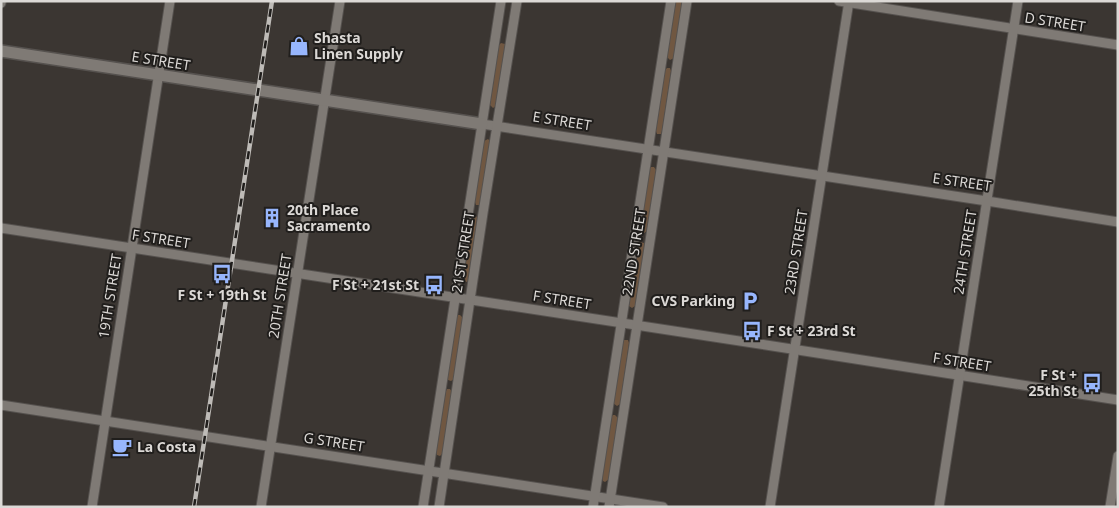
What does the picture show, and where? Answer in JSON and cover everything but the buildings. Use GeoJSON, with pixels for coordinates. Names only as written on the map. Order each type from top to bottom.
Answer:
{"type":"FeatureCollection","features":[{"type":"Feature","properties":{"kind":"street","name":"19TH STREET"},"geometry":{"type":"LineString","coordinates":[[92,507],[170,1]]}},
{"type":"Feature","properties":{"kind":"street","name":"20TH STREET"},"geometry":{"type":"LineString","coordinates":[[261,507],[340,1]]}},
{"type":"Feature","properties":{"kind":"street","name":"21ST STREET"},"geometry":{"type":"LineString","coordinates":[[423,507],[501,1]]}},
{"type":"Feature","properties":{"kind":"street","name":"21ST STREET"},"geometry":{"type":"LineString","coordinates":[[439,507],[517,1]]}},
{"type":"Feature","properties":{"kind":"street","name":"22ND STREET"},"geometry":{"type":"LineString","coordinates":[[592,507],[671,1]]}},
{"type":"Feature","properties":{"kind":"street","name":"22ND STREET"},"geometry":{"type":"LineString","coordinates":[[609,503],[687,1]]}},
{"type":"Feature","properties":{"kind":"street","name":"D STREET"},"geometry":{"type":"LineString","coordinates":[[839,1],[1118,46]]}},
{"type":"Feature","properties":{"kind":"street","name":"24TH STREET"},"geometry":{"type":"LineString","coordinates":[[939,507],[1018,1]]}},
{"type":"Feature","properties":{"kind":"street","name":"23RD STREET"},"geometry":{"type":"LineString","coordinates":[[770,507],[849,2]]}},
{"type":"Feature","properties":{"kind":"street","name":"E STREET"},"geometry":{"type":"LineString","coordinates":[[1,51],[1118,222]]}},
{"type":"Feature","properties":{"kind":"street","name":"F STREET"},"geometry":{"type":"LineString","coordinates":[[1,228],[1114,400]]}},
{"type":"Feature","properties":{"kind":"street","name":"G STREET"},"geometry":{"type":"LineString","coordinates":[[1,405],[594,496],[609,503],[663,507]]}},
{"type":"Feature","properties":{"kind":"street"},"geometry":{"type":"LineString","coordinates":[[1110,507],[1118,456]]}},
{"type":"Feature","properties":{"kind":"shaded area"},"geometry":{"type":"Polygon","coordinates":[[[676,1],[682,1],[674,58],[670,60],[667,57],[676,1]]]}},
{"type":"Feature","properties":{"kind":"shaded area"},"geometry":{"type":"Polygon","coordinates":[[[501,43],[505,44],[505,46],[496,106],[493,108],[490,105],[499,45],[501,43]]]}},
{"type":"Feature","properties":{"kind":"shaded area"},"geometry":{"type":"Polygon","coordinates":[[[670,68],[671,71],[662,131],[661,134],[657,134],[665,70],[670,68]]]}},
{"type":"Feature","properties":{"kind":"shaded area"},"geometry":{"type":"Polygon","coordinates":[[[488,139],[491,142],[480,205],[476,205],[484,141],[488,139]]]}},
{"type":"Feature","properties":{"kind":"shaded area"},"geometry":{"type":"Polygon","coordinates":[[[651,167],[654,167],[656,170],[647,231],[644,233],[640,229],[651,167]]]}},
{"type":"Feature","properties":{"kind":"shaded area"},"geometry":{"type":"Polygon","coordinates":[[[472,217],[478,217],[469,281],[466,282],[463,279],[472,217]]]}},
{"type":"Feature","properties":{"kind":"shaded area"},"geometry":{"type":"Polygon","coordinates":[[[640,242],[645,245],[635,306],[632,308],[629,306],[638,244],[640,242]]]}},
{"type":"Feature","properties":{"kind":"shaded area"},"geometry":{"type":"Polygon","coordinates":[[[458,315],[463,318],[454,379],[451,381],[447,377],[458,315]]]}},
{"type":"Feature","properties":{"kind":"shaded area"},"geometry":{"type":"Polygon","coordinates":[[[624,340],[628,340],[629,343],[620,404],[617,406],[613,403],[624,340]]]}},
{"type":"Feature","properties":{"kind":"shaded area"},"geometry":{"type":"Polygon","coordinates":[[[447,389],[450,389],[452,392],[443,453],[440,456],[436,452],[447,389]]]}},
{"type":"Feature","properties":{"kind":"shaded area"},"geometry":{"type":"Polygon","coordinates":[[[613,415],[618,418],[609,479],[605,482],[602,478],[611,417],[613,415]]]}},
{"type":"Feature","properties":{"kind":"railway"},"geometry":{"type":"LineString","coordinates":[[194,507],[272,1]]}},
{"type":"Feature","properties":{"kind":"place","name":"Shasta Linen Supply"},"geometry":{"type":"Point","coordinates":[299,46]}},
{"type":"Feature","properties":{"kind":"place","name":"20th Place Sacramento"},"geometry":{"type":"Point","coordinates":[272,218]}},
{"type":"Feature","properties":{"kind":"place","name":"F St + 19th St"},"geometry":{"type":"Point","coordinates":[222,274]}},
{"type":"Feature","properties":{"kind":"place","name":"F St + 21st St"},"geometry":{"type":"Point","coordinates":[434,285]}},
{"type":"Feature","properties":{"kind":"place","name":"CVS Parking"},"geometry":{"type":"Point","coordinates":[750,301]}},
{"type":"Feature","properties":{"kind":"place","name":"F St + 23rd St"},"geometry":{"type":"Point","coordinates":[752,331]}},
{"type":"Feature","properties":{"kind":"place","name":"F St + 25th St"},"geometry":{"type":"Point","coordinates":[1092,383]}},
{"type":"Feature","properties":{"kind":"place","name":"La Costa"},"geometry":{"type":"Point","coordinates":[122,447]}}]}
